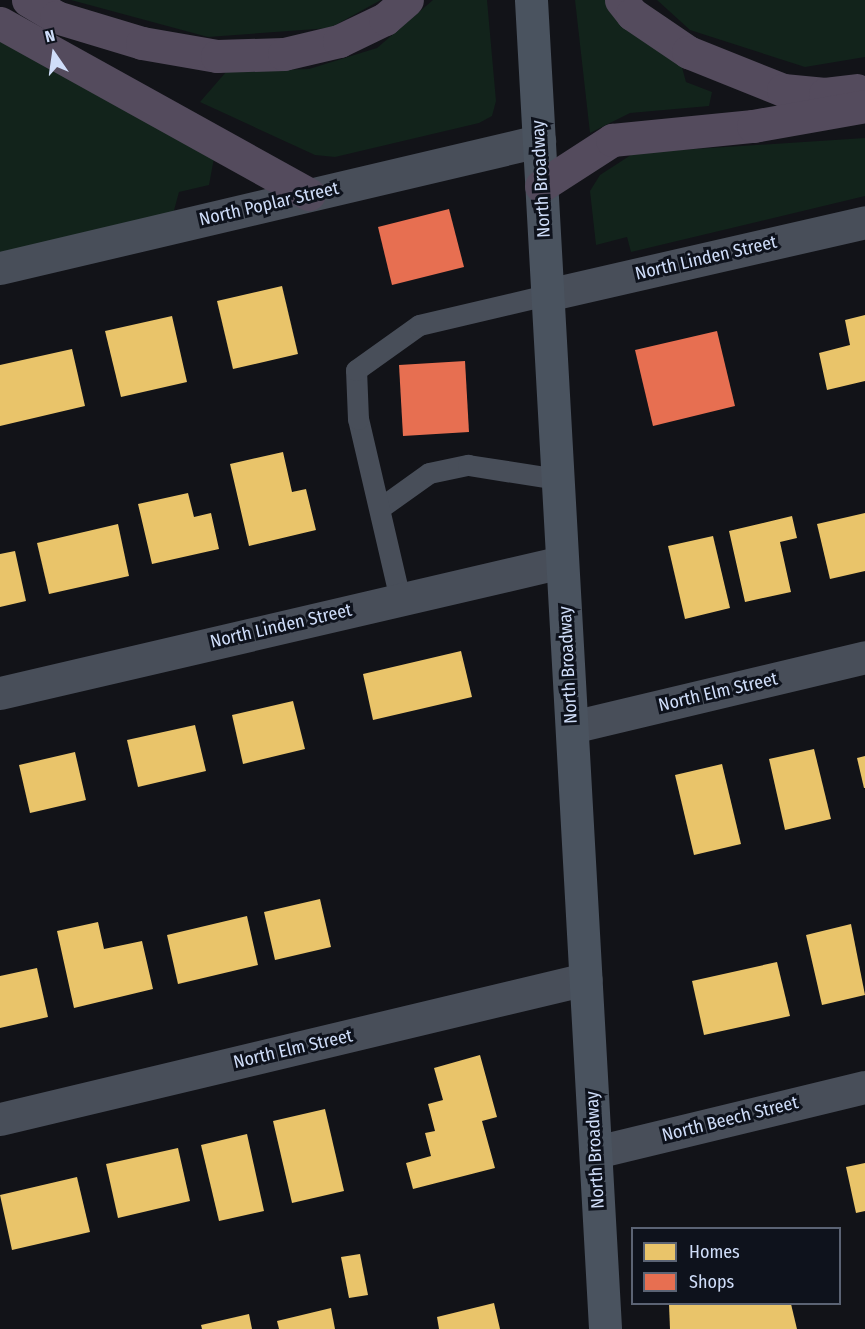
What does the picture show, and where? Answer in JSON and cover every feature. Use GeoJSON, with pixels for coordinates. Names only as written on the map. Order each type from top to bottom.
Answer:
{"type":"FeatureCollection","features":[{"type":"Feature","properties":{"kind":"highway"},"geometry":{"type":"LineString","coordinates":[[28,0],[56,17],[142,43],[217,56],[284,54],[339,41],[385,19],[407,0]]}},
{"type":"Feature","properties":{"kind":"highway"},"geometry":{"type":"LineString","coordinates":[[621,0],[632,14],[688,51],[783,90],[825,94],[865,89]]}},
{"type":"Feature","properties":{"kind":"highway"},"geometry":{"type":"LineString","coordinates":[[0,23],[309,194]]}},
{"type":"Feature","properties":{"kind":"highway"},"geometry":{"type":"LineString","coordinates":[[541,186],[612,140],[753,126],[865,106]]}},
{"type":"Feature","properties":{"kind":"main road","name":"North Broadway"},"geometry":{"type":"LineString","coordinates":[[531,0],[605,1329]]}},
{"type":"Feature","properties":{"kind":"street","name":"North Poplar Street"},"geometry":{"type":"LineString","coordinates":[[0,268],[539,141]]}},
{"type":"Feature","properties":{"kind":"street","name":"North Linden Street"},"geometry":{"type":"LineString","coordinates":[[547,295],[865,222]]}},
{"type":"Feature","properties":{"kind":"street","name":"North Linden Street"},"geometry":{"type":"LineString","coordinates":[[0,693],[562,562]]}},
{"type":"Feature","properties":{"kind":"street","name":"North Elm Street"},"geometry":{"type":"LineString","coordinates":[[572,728],[865,657]]}},
{"type":"Feature","properties":{"kind":"street","name":"North Elm Street"},"geometry":{"type":"LineString","coordinates":[[0,1119],[586,979]]}},
{"type":"Feature","properties":{"kind":"street","name":"North Beech Street"},"geometry":{"type":"LineString","coordinates":[[596,1152],[865,1087]]}},
{"type":"Feature","properties":{"kind":"lane"},"geometry":{"type":"LineString","coordinates":[[400,599],[357,395],[356,370],[419,325],[547,295]]}},
{"type":"Feature","properties":{"kind":"lane"},"geometry":{"type":"LineString","coordinates":[[380,508],[429,473],[468,465],[558,479]]}},
{"type":"Feature","properties":{"kind":"green space"},"geometry":{"type":"Polygon","coordinates":[[[71,0],[381,0],[330,28],[208,37],[71,0]]]}},
{"type":"Feature","properties":{"kind":"green space"},"geometry":{"type":"Polygon","coordinates":[[[433,0],[487,0],[496,101],[492,116],[479,123],[335,157],[315,155],[200,102],[226,72],[309,69],[377,48],[433,0]]]}},
{"type":"Feature","properties":{"kind":"green space"},"geometry":{"type":"Polygon","coordinates":[[[575,0],[606,0],[680,60],[686,82],[712,92],[709,106],[630,113],[590,133],[575,0]]]}},
{"type":"Feature","properties":{"kind":"green space"},"geometry":{"type":"Polygon","coordinates":[[[657,0],[865,0],[865,57],[805,67],[690,30],[657,0]]]}},
{"type":"Feature","properties":{"kind":"green space"},"geometry":{"type":"Polygon","coordinates":[[[0,38],[214,158],[209,185],[179,192],[173,214],[0,255],[0,38]]]}},
{"type":"Feature","properties":{"kind":"green space"},"geometry":{"type":"Polygon","coordinates":[[[865,138],[865,196],[631,252],[627,237],[596,245],[590,191],[600,175],[634,153],[865,138]]]}},
{"type":"Feature","properties":{"kind":"building: Homes"},"geometry":{"type":"Polygon","coordinates":[[[282,286],[298,354],[233,369],[217,301],[282,286]]]}},
{"type":"Feature","properties":{"kind":"building: Homes"},"geometry":{"type":"Polygon","coordinates":[[[865,315],[865,381],[827,390],[819,353],[850,345],[845,320],[865,315]]]}},
{"type":"Feature","properties":{"kind":"building: Homes"},"geometry":{"type":"Polygon","coordinates":[[[172,316],[187,382],[121,397],[105,331],[172,316]]]}},
{"type":"Feature","properties":{"kind":"building: Homes"},"geometry":{"type":"Polygon","coordinates":[[[72,349],[85,406],[0,426],[0,365],[72,349]]]}},
{"type":"Feature","properties":{"kind":"building: Homes"},"geometry":{"type":"Polygon","coordinates":[[[283,452],[292,492],[306,489],[316,530],[249,546],[230,464],[283,452]]]}},
{"type":"Feature","properties":{"kind":"building: Homes"},"geometry":{"type":"Polygon","coordinates":[[[188,493],[194,517],[211,513],[219,549],[152,564],[138,504],[188,493]]]}},
{"type":"Feature","properties":{"kind":"building: Homes"},"geometry":{"type":"Polygon","coordinates":[[[865,513],[865,571],[830,579],[817,524],[865,513]]]}},
{"type":"Feature","properties":{"kind":"building: Homes"},"geometry":{"type":"Polygon","coordinates":[[[792,516],[797,538],[780,542],[791,592],[745,602],[729,531],[792,516]]]}},
{"type":"Feature","properties":{"kind":"building: Homes"},"geometry":{"type":"Polygon","coordinates":[[[118,524],[129,576],[49,594],[37,543],[118,524]]]}},
{"type":"Feature","properties":{"kind":"building: Homes"},"geometry":{"type":"Polygon","coordinates":[[[713,536],[730,608],[685,619],[668,546],[713,536]]]}},
{"type":"Feature","properties":{"kind":"building: Homes"},"geometry":{"type":"Polygon","coordinates":[[[15,551],[26,601],[0,607],[0,554],[15,551]]]}},
{"type":"Feature","properties":{"kind":"building: Homes"},"geometry":{"type":"Polygon","coordinates":[[[461,651],[472,697],[373,720],[363,674],[461,651]]]}},
{"type":"Feature","properties":{"kind":"building: Homes"},"geometry":{"type":"Polygon","coordinates":[[[293,701],[305,749],[243,764],[232,715],[293,701]]]}},
{"type":"Feature","properties":{"kind":"building: Homes"},"geometry":{"type":"Polygon","coordinates":[[[195,725],[206,771],[138,787],[127,740],[195,725]]]}},
{"type":"Feature","properties":{"kind":"building: Homes"},"geometry":{"type":"Polygon","coordinates":[[[814,749],[831,819],[785,830],[769,759],[814,749]]]}},
{"type":"Feature","properties":{"kind":"building: Homes"},"geometry":{"type":"Polygon","coordinates":[[[75,752],[86,800],[30,813],[19,765],[75,752]]]}},
{"type":"Feature","properties":{"kind":"building: Homes"},"geometry":{"type":"Polygon","coordinates":[[[865,756],[865,788],[864,788],[857,758],[865,756]]]}},
{"type":"Feature","properties":{"kind":"building: Homes"},"geometry":{"type":"Polygon","coordinates":[[[722,764],[741,844],[694,855],[675,775],[722,764]]]}},
{"type":"Feature","properties":{"kind":"building: Homes"},"geometry":{"type":"Polygon","coordinates":[[[320,899],[331,947],[275,960],[264,912],[320,899]]]}},
{"type":"Feature","properties":{"kind":"building: Homes"},"geometry":{"type":"Polygon","coordinates":[[[247,916],[258,965],[178,984],[167,935],[247,916]]]}},
{"type":"Feature","properties":{"kind":"building: Homes"},"geometry":{"type":"Polygon","coordinates":[[[98,922],[104,949],[142,941],[153,989],[74,1008],[57,931],[98,922]]]}},
{"type":"Feature","properties":{"kind":"building: Homes"},"geometry":{"type":"Polygon","coordinates":[[[851,924],[865,995],[822,1005],[806,935],[851,924]]]}},
{"type":"Feature","properties":{"kind":"building: Homes"},"geometry":{"type":"Polygon","coordinates":[[[777,962],[790,1016],[704,1035],[692,981],[777,962]]]}},
{"type":"Feature","properties":{"kind":"building: Homes"},"geometry":{"type":"Polygon","coordinates":[[[37,968],[48,1017],[0,1028],[0,976],[37,968]]]}},
{"type":"Feature","properties":{"kind":"building: Homes"},"geometry":{"type":"Polygon","coordinates":[[[480,1055],[497,1117],[482,1121],[495,1168],[413,1189],[406,1163],[431,1156],[425,1133],[435,1131],[428,1104],[443,1100],[434,1068],[480,1055]]]}},
{"type":"Feature","properties":{"kind":"building: Homes"},"geometry":{"type":"Polygon","coordinates":[[[325,1109],[344,1191],[292,1203],[273,1121],[325,1109]]]}},
{"type":"Feature","properties":{"kind":"building: Homes"},"geometry":{"type":"Polygon","coordinates":[[[247,1134],[264,1211],[219,1221],[201,1145],[247,1134]]]}},
{"type":"Feature","properties":{"kind":"building: Homes"},"geometry":{"type":"Polygon","coordinates":[[[178,1148],[190,1201],[118,1218],[106,1164],[178,1148]]]}},
{"type":"Feature","properties":{"kind":"building: Homes"},"geometry":{"type":"Polygon","coordinates":[[[865,1163],[865,1211],[856,1213],[846,1167],[865,1163]]]}},
{"type":"Feature","properties":{"kind":"building: Homes"},"geometry":{"type":"Polygon","coordinates":[[[77,1177],[90,1232],[12,1250],[0,1195],[77,1177]]]}},
{"type":"Feature","properties":{"kind":"building: Homes"},"geometry":{"type":"Polygon","coordinates":[[[360,1254],[368,1295],[349,1298],[341,1257],[360,1254]]]}},
{"type":"Feature","properties":{"kind":"building: Homes"},"geometry":{"type":"Polygon","coordinates":[[[494,1303],[500,1329],[439,1329],[437,1317],[494,1303]]]}},
{"type":"Feature","properties":{"kind":"building: Homes"},"geometry":{"type":"Polygon","coordinates":[[[669,1305],[791,1305],[797,1329],[670,1329],[669,1305]]]}},
{"type":"Feature","properties":{"kind":"building: Homes"},"geometry":{"type":"Polygon","coordinates":[[[331,1308],[335,1329],[279,1329],[277,1321],[331,1308]]]}},
{"type":"Feature","properties":{"kind":"building: Homes"},"geometry":{"type":"Polygon","coordinates":[[[249,1314],[252,1329],[202,1329],[201,1325],[249,1314]]]}},
{"type":"Feature","properties":{"kind":"building: Shops"},"geometry":{"type":"Polygon","coordinates":[[[449,209],[464,267],[392,285],[378,227],[449,209]]]}},
{"type":"Feature","properties":{"kind":"building: Shops"},"geometry":{"type":"Polygon","coordinates":[[[717,331],[735,406],[653,426],[635,350],[717,331]]]}},
{"type":"Feature","properties":{"kind":"building: Shops"},"geometry":{"type":"Polygon","coordinates":[[[465,361],[469,432],[403,436],[399,365],[465,361]]]}}]}
